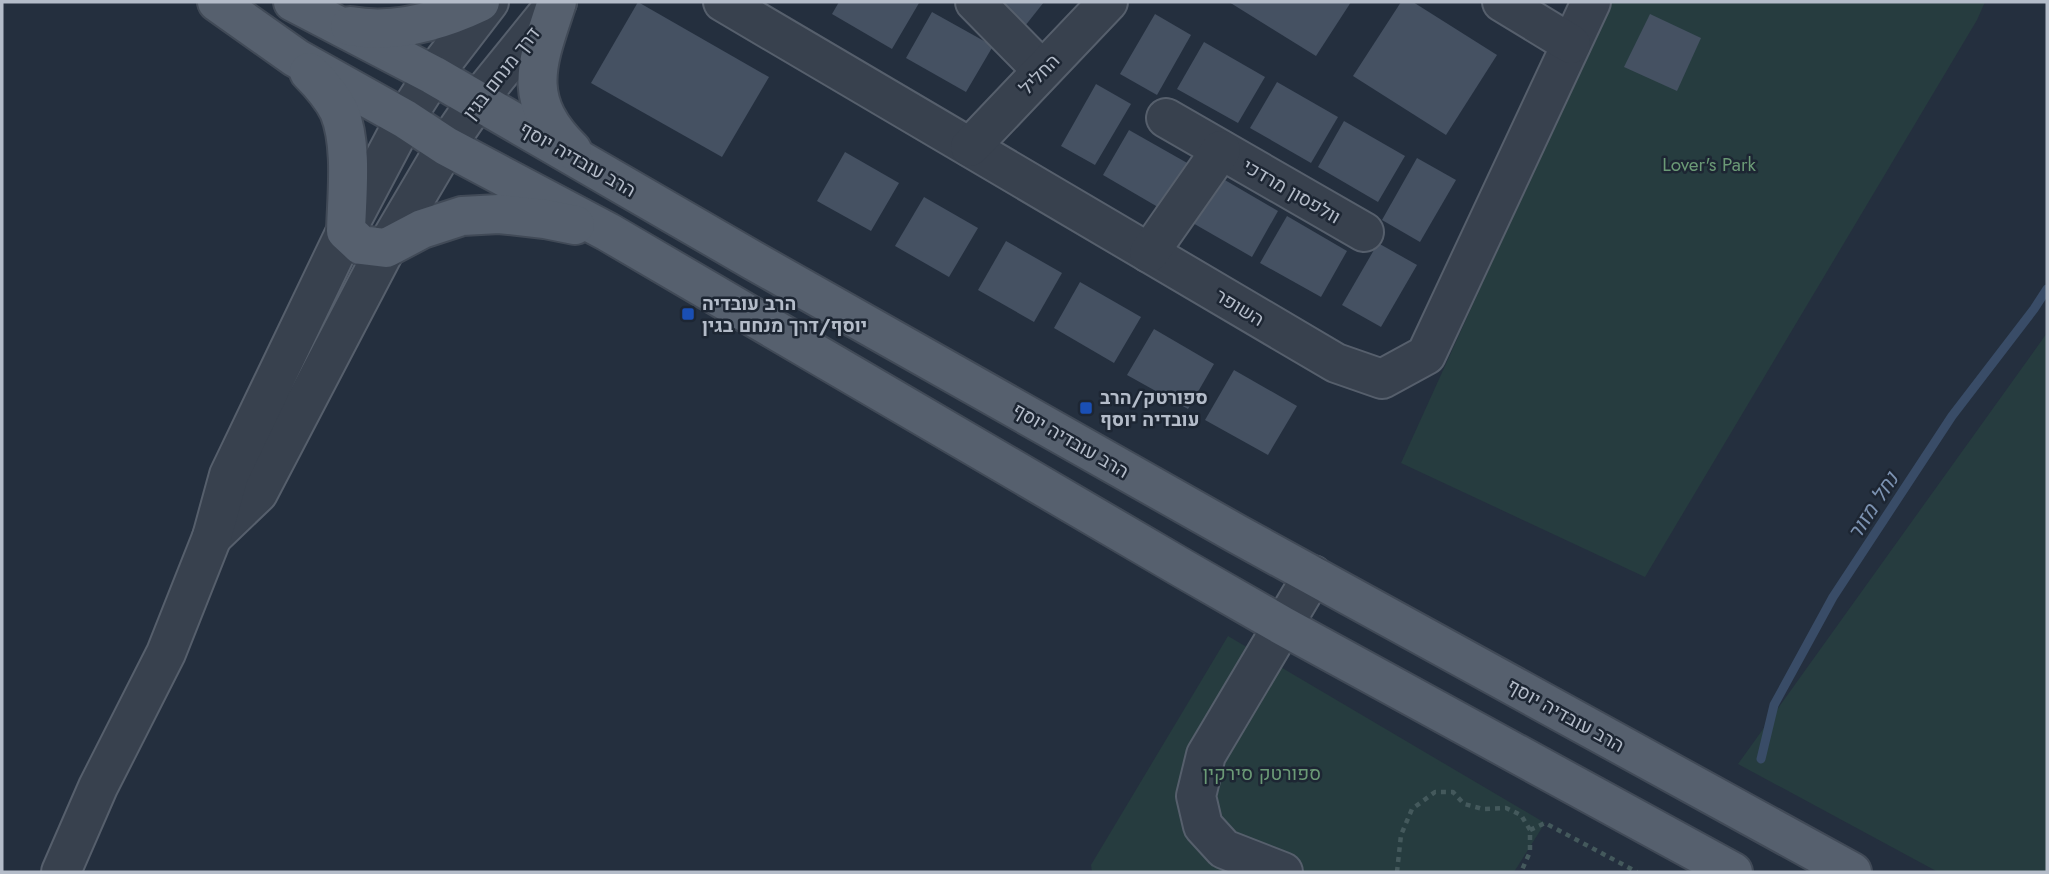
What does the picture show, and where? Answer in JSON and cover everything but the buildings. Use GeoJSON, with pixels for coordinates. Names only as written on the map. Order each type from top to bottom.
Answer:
{"type":"FeatureCollection","features":[{"type":"Feature","properties":{"kind":"main road"},"geometry":{"type":"LineString","coordinates":[[217,2],[296,58],[446,145],[608,232],[1283,626],[1733,872]]}},
{"type":"Feature","properties":{"kind":"main road","name":"הרב עובדיה יוסף"},"geometry":{"type":"LineString","coordinates":[[293,2],[433,75],[1237,534],[1852,872]]}},
{"type":"Feature","properties":{"kind":"main road"},"geometry":{"type":"LineString","coordinates":[[338,24],[368,29],[393,29],[442,16],[480,2]]}},
{"type":"Feature","properties":{"kind":"main road"},"geometry":{"type":"LineString","coordinates":[[557,2],[537,67],[537,89],[545,114],[561,138],[586,163]]}},
{"type":"Feature","properties":{"kind":"main road"},"geometry":{"type":"LineString","coordinates":[[296,58],[322,85],[339,111],[347,144],[346,231],[361,246],[386,248],[422,229],[462,216],[499,214],[545,219],[608,232]]}},
{"type":"Feature","properties":{"kind":"street"},"geometry":{"type":"LineString","coordinates":[[61,872],[98,787],[166,653],[199,530],[229,475],[346,231],[405,119],[433,75],[489,2]]}},
{"type":"Feature","properties":{"kind":"street","name":"דרך מנחם בגין"},"geometry":{"type":"LineString","coordinates":[[199,530],[258,493],[386,248],[446,145],[477,101],[557,2]]}},
{"type":"Feature","properties":{"kind":"street","name":"השופר"},"geometry":{"type":"LineString","coordinates":[[723,2],[1336,363],[1382,379],[1426,355],[1591,2]]}},
{"type":"Feature","properties":{"kind":"street"},"geometry":{"type":"LineString","coordinates":[[975,2],[1042,71]]}},
{"type":"Feature","properties":{"kind":"street","name":"החליל"},"geometry":{"type":"LineString","coordinates":[[970,147],[1108,2]]}},
{"type":"Feature","properties":{"kind":"street"},"geometry":{"type":"LineString","coordinates":[[1502,2],[1571,44]]}},
{"type":"Feature","properties":{"kind":"street","name":"וולפסון מרדכי"},"geometry":{"type":"LineString","coordinates":[[1166,118],[1364,232]]}},
{"type":"Feature","properties":{"kind":"street","name":"וולפסון מרדכי"},"geometry":{"type":"LineString","coordinates":[[1149,253],[1221,150]]}},
{"type":"Feature","properties":{"kind":"street"},"geometry":{"type":"LineString","coordinates":[[1283,872],[1224,849],[1203,826],[1196,796],[1206,755],[1313,575]]}},
{"type":"Feature","properties":{"kind":"path"},"geometry":{"type":"LineString","coordinates":[[1398,872],[1401,835],[1412,809],[1435,792],[1453,792],[1464,803],[1483,809],[1506,808],[1521,815],[1530,830],[1530,852],[1521,872]]}},
{"type":"Feature","properties":{"kind":"path"},"geometry":{"type":"LineString","coordinates":[[1530,830],[1545,824],[1637,872]]}},
{"type":"Feature","properties":{"kind":"green space","name":"Lover's Park"},"geometry":{"type":"Polygon","coordinates":[[[1610,2],[1985,2],[1977,20],[1645,577],[1401,463],[1610,2]]]}},
{"type":"Feature","properties":{"kind":"green space"},"geometry":{"type":"Polygon","coordinates":[[[2047,333],[2047,872],[1938,872],[1738,764],[2047,333]]]}},
{"type":"Feature","properties":{"kind":"green space","name":"ספורטק סירקין"},"geometry":{"type":"Polygon","coordinates":[[[1228,636],[1545,823],[1514,872],[1092,872],[1091,865],[1228,636]]]}},
{"type":"Feature","properties":{"kind":"waterway","name":"נחל מזור"},"geometry":{"type":"LineString","coordinates":[[1761,759],[1774,705],[1833,597],[1952,416],[2047,289]]}},
{"type":"Feature","properties":{"kind":"place","name":"הרב עובדיה יוסף/דרך מנחם בגין"},"geometry":{"type":"Point","coordinates":[688,314]}},
{"type":"Feature","properties":{"kind":"place","name":"ספורטק/הרב עובדיה יוסף"},"geometry":{"type":"Point","coordinates":[1086,408]}}]}
